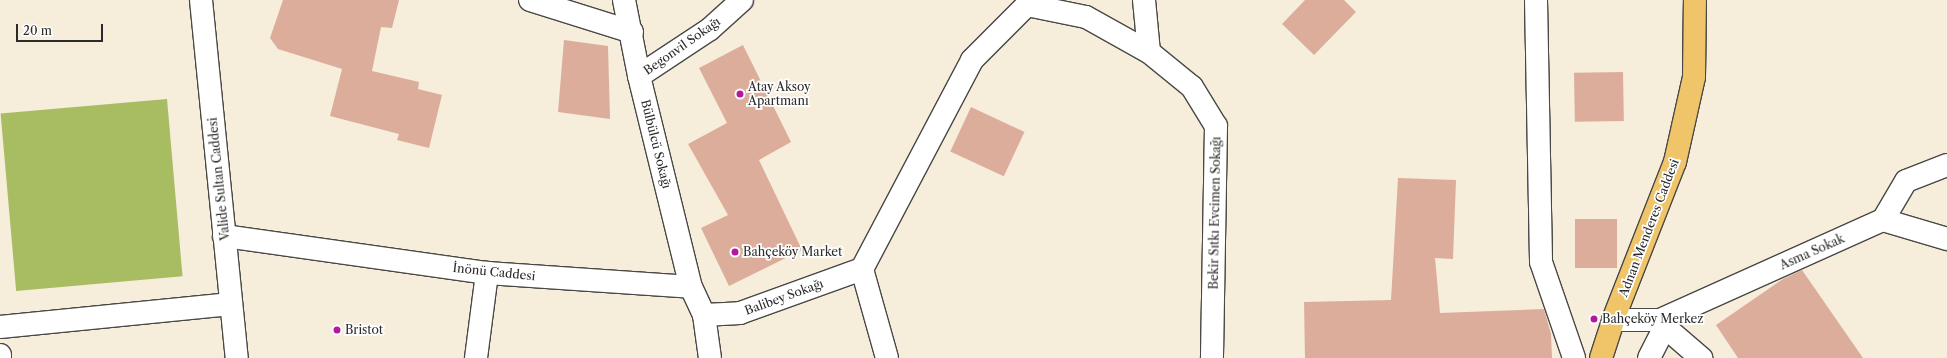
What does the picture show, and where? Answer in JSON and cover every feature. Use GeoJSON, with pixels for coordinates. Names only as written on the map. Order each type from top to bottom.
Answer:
{"type":"FeatureCollection","features":[{"type":"Feature","properties":{"kind":"main road","name":"Adnan Menderes Caddesi"},"geometry":{"type":"LineString","coordinates":[[1601,358],[1613,320],[1675,162],[1694,78],[1695,0]]}},
{"type":"Feature","properties":{"kind":"street","name":"Valide Sultan Caddesi"},"geometry":{"type":"LineString","coordinates":[[201,0],[237,358]]}},
{"type":"Feature","properties":{"kind":"street"},"geometry":{"type":"LineString","coordinates":[[530,0],[632,32]]}},
{"type":"Feature","properties":{"kind":"street","name":"Bülbülcü Sokağı"},"geometry":{"type":"LineString","coordinates":[[624,0],[632,32],[639,76],[691,287]]}},
{"type":"Feature","properties":{"kind":"street","name":"Begonvil Sokağı"},"geometry":{"type":"LineString","coordinates":[[639,76],[710,29],[742,0]]}},
{"type":"Feature","properties":{"kind":"street"},"geometry":{"type":"LineString","coordinates":[[1144,0],[1149,52]]}},
{"type":"Feature","properties":{"kind":"street"},"geometry":{"type":"LineString","coordinates":[[1536,0],[1541,262],[1574,358]]}},
{"type":"Feature","properties":{"kind":"street","name":"Bekir Sıtkı Evcimen Sokağı"},"geometry":{"type":"LineString","coordinates":[[862,268],[972,60],[1027,5],[1086,17],[1149,52],[1192,87],[1216,126],[1212,358]]}},
{"type":"Feature","properties":{"kind":"street"},"geometry":{"type":"LineString","coordinates":[[1947,165],[1906,181],[1883,220],[1947,239]]}},
{"type":"Feature","properties":{"kind":"street","name":"Asma Sokak"},"geometry":{"type":"LineString","coordinates":[[1662,324],[1883,220]]}},
{"type":"Feature","properties":{"kind":"street","name":"İnönü Caddesi"},"geometry":{"type":"LineString","coordinates":[[224,236],[487,273],[691,287]]}},
{"type":"Feature","properties":{"kind":"street"},"geometry":{"type":"LineString","coordinates":[[862,268],[887,358]]}},
{"type":"Feature","properties":{"kind":"street","name":"Balibey Sokağı"},"geometry":{"type":"LineString","coordinates":[[704,315],[740,313],[862,268]]}},
{"type":"Feature","properties":{"kind":"street"},"geometry":{"type":"LineString","coordinates":[[476,358],[487,273]]}},
{"type":"Feature","properties":{"kind":"street"},"geometry":{"type":"LineString","coordinates":[[691,287],[704,315],[710,358]]}},
{"type":"Feature","properties":{"kind":"street"},"geometry":{"type":"LineString","coordinates":[[0,327],[232,304]]}},
{"type":"Feature","properties":{"kind":"street"},"geometry":{"type":"LineString","coordinates":[[1613,320],[1662,324],[1701,358]]}},
{"type":"Feature","properties":{"kind":"street"},"geometry":{"type":"LineString","coordinates":[[1649,358],[1662,324]]}},
{"type":"Feature","properties":{"kind":"green space"},"geometry":{"type":"Polygon","coordinates":[[[167,99],[183,276],[16,291],[1,114],[167,99]]]}},
{"type":"Feature","properties":{"kind":"building"},"geometry":{"type":"Polygon","coordinates":[[[283,0],[399,0],[392,28],[381,27],[372,71],[419,82],[418,89],[442,95],[429,148],[397,140],[399,134],[330,116],[342,69],[278,49],[270,38],[283,0]]]}},
{"type":"Feature","properties":{"kind":"building"},"geometry":{"type":"Polygon","coordinates":[[[1305,0],[1344,0],[1356,12],[1314,55],[1282,24],[1305,0]]]}},
{"type":"Feature","properties":{"kind":"building"},"geometry":{"type":"Polygon","coordinates":[[[564,40],[608,46],[610,119],[558,112],[564,40]]]}},
{"type":"Feature","properties":{"kind":"building"},"geometry":{"type":"Polygon","coordinates":[[[743,45],[791,142],[759,160],[802,250],[729,286],[701,228],[728,215],[688,144],[727,123],[699,68],[743,45]]]}},
{"type":"Feature","properties":{"kind":"building"},"geometry":{"type":"Polygon","coordinates":[[[1623,72],[1624,121],[1575,122],[1574,73],[1623,72]]]}},
{"type":"Feature","properties":{"kind":"building"},"geometry":{"type":"Polygon","coordinates":[[[971,107],[1024,132],[1004,176],[950,151],[971,107]]]}},
{"type":"Feature","properties":{"kind":"building"},"geometry":{"type":"Polygon","coordinates":[[[1398,178],[1456,180],[1453,259],[1435,258],[1440,313],[1544,309],[1551,334],[1552,358],[1305,358],[1304,302],[1391,300],[1398,178]]]}},
{"type":"Feature","properties":{"kind":"building"},"geometry":{"type":"Polygon","coordinates":[[[1575,219],[1617,219],[1617,268],[1575,268],[1575,219]]]}},
{"type":"Feature","properties":{"kind":"building"},"geometry":{"type":"Polygon","coordinates":[[[1802,270],[1863,358],[1738,358],[1716,325],[1783,279],[1802,270]]]}},
{"type":"Feature","properties":{"kind":"place","name":"Atay Aksoy Apartmanı"},"geometry":{"type":"Point","coordinates":[740,94]}},
{"type":"Feature","properties":{"kind":"place","name":"Bahçeköy Market"},"geometry":{"type":"Point","coordinates":[735,252]}},
{"type":"Feature","properties":{"kind":"place","name":"Bahçeköy Merkez"},"geometry":{"type":"Point","coordinates":[1594,319]}},
{"type":"Feature","properties":{"kind":"place","name":"Bristot"},"geometry":{"type":"Point","coordinates":[337,330]}}]}
